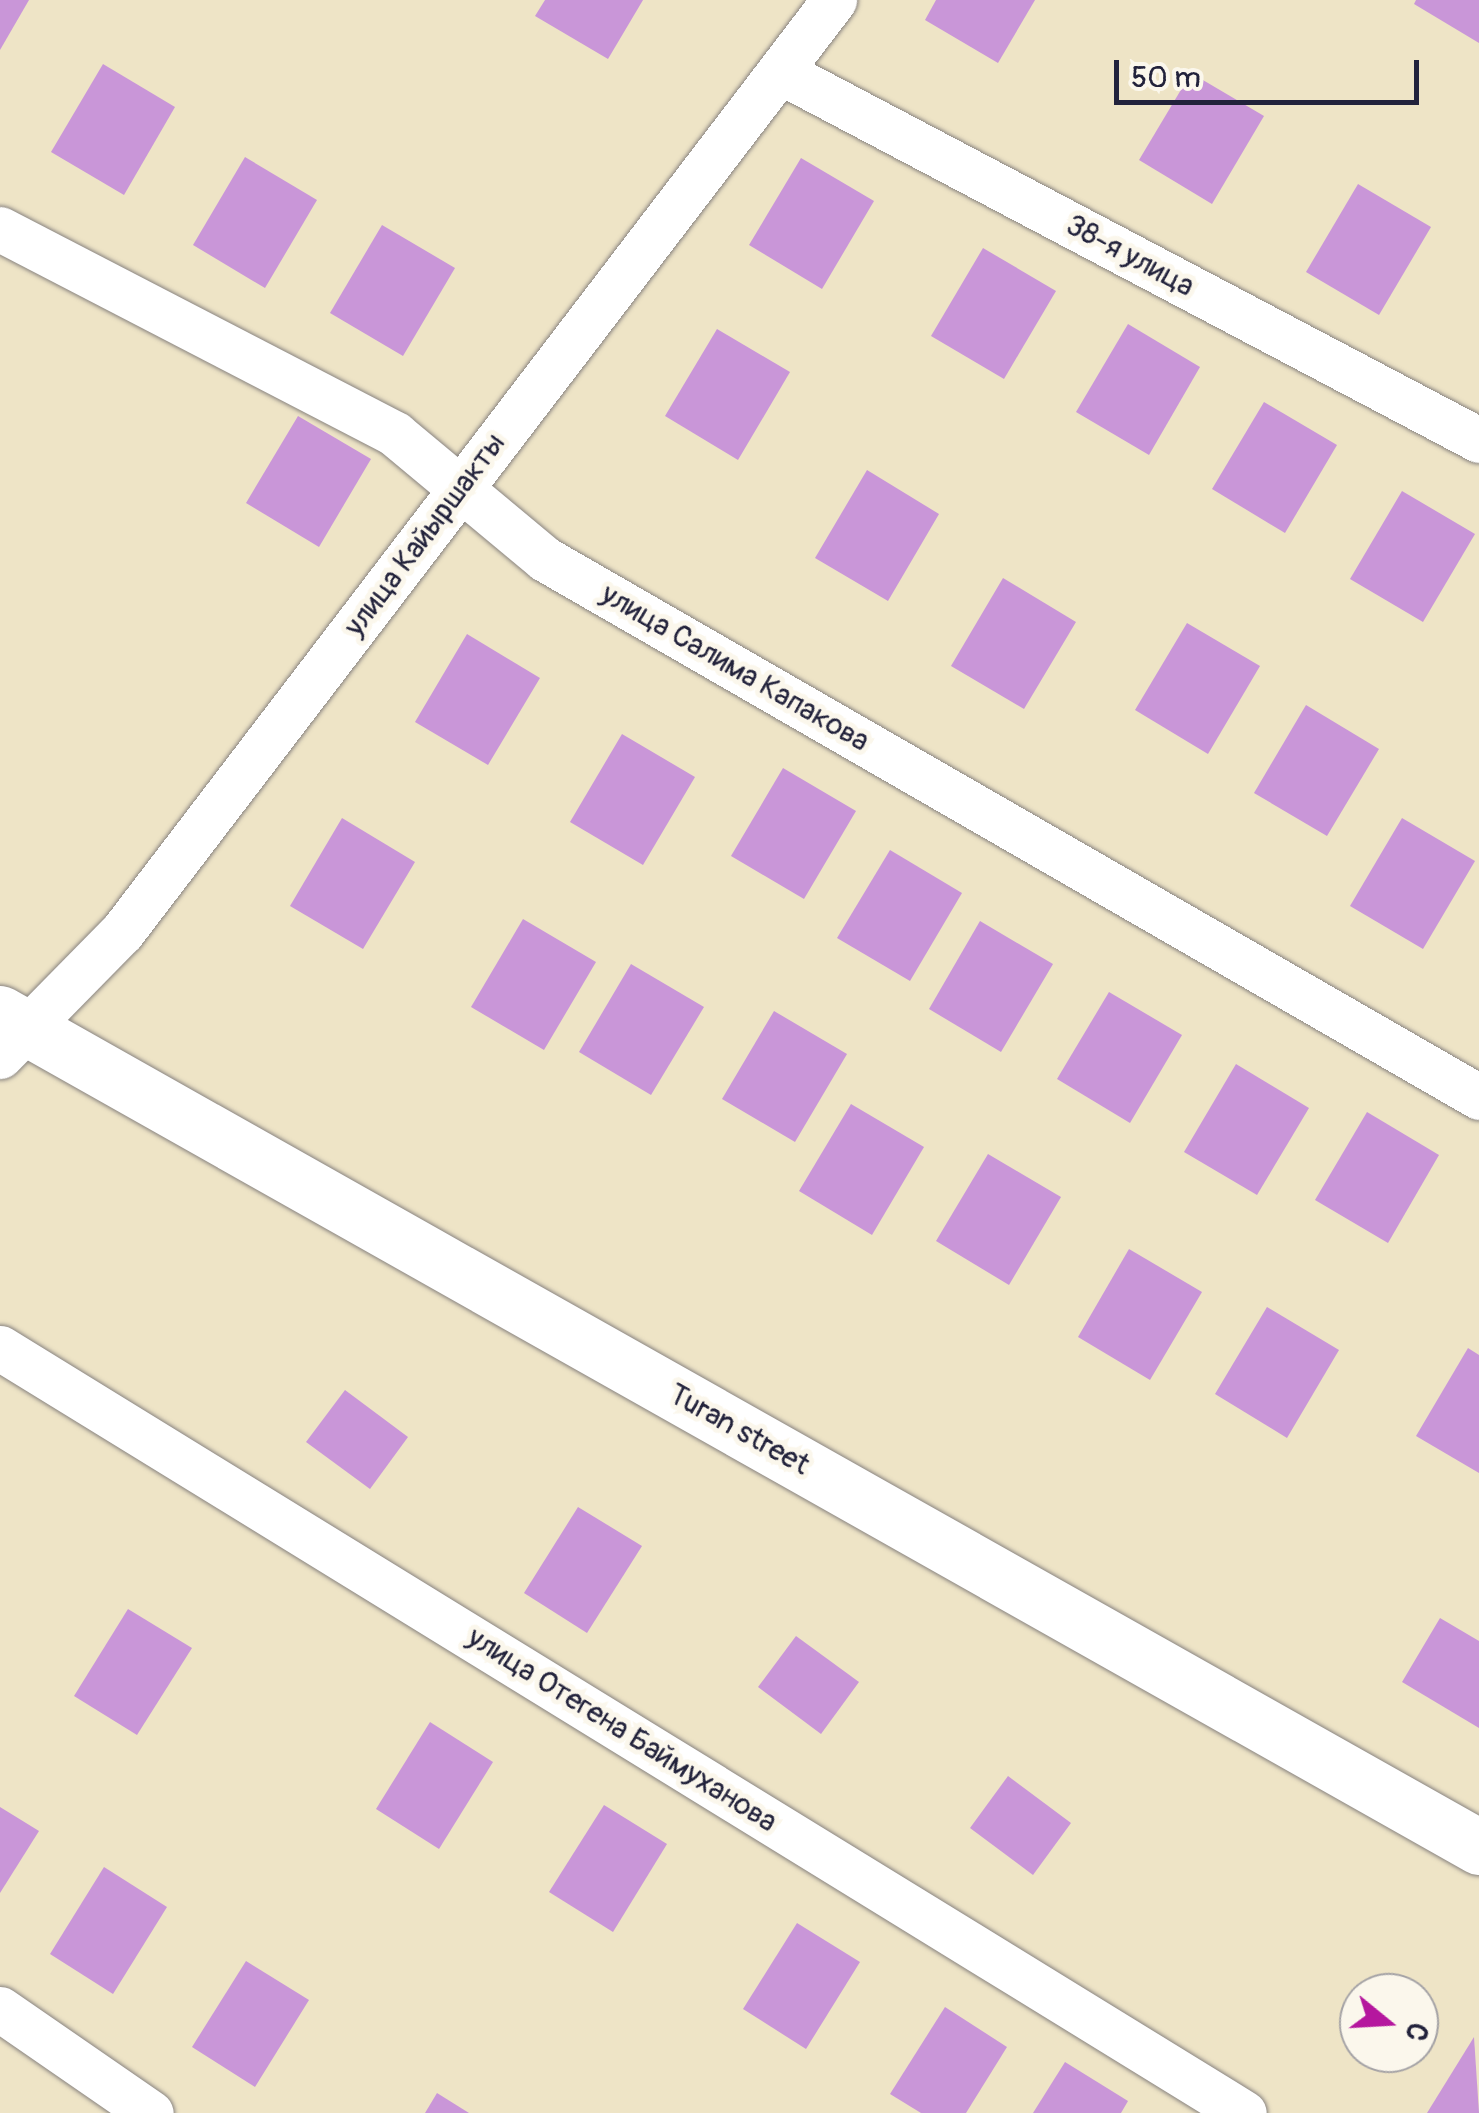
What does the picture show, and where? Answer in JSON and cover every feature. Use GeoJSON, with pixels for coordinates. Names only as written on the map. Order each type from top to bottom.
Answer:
{"type":"FeatureCollection","features":[{"type":"Feature","properties":{"kind":"street","name":"улица Кайыршакты"},"geometry":{"type":"LineString","coordinates":[[10,1033],[122,932],[834,0]]}},
{"type":"Feature","properties":{"kind":"street","name":"38-я улица"},"geometry":{"type":"LineString","coordinates":[[781,72],[1479,440]]}},
{"type":"Feature","properties":{"kind":"street","name":"улица Салима Капакова"},"geometry":{"type":"LineString","coordinates":[[0,230],[395,434],[458,492],[545,559],[1479,1097]]}},
{"type":"Feature","properties":{"kind":"street","name":"Turan street"},"geometry":{"type":"LineString","coordinates":[[10,1033],[1479,1847]]}},
{"type":"Feature","properties":{"kind":"street","name":"улица Отегена Баймуханова"},"geometry":{"type":"LineString","coordinates":[[0,1348],[1244,2113]]}},
{"type":"Feature","properties":{"kind":"street"},"geometry":{"type":"LineString","coordinates":[[0,2008],[151,2113]]}},
{"type":"Feature","properties":{"kind":"building"},"geometry":{"type":"Polygon","coordinates":[[[0,0],[29,0],[0,50],[0,0]]]}},
{"type":"Feature","properties":{"kind":"building"},"geometry":{"type":"Polygon","coordinates":[[[545,0],[643,0],[608,59],[535,16],[545,0]]]}},
{"type":"Feature","properties":{"kind":"building"},"geometry":{"type":"Polygon","coordinates":[[[936,0],[1035,0],[998,63],[925,20],[936,0]]]}},
{"type":"Feature","properties":{"kind":"building"},"geometry":{"type":"Polygon","coordinates":[[[1416,0],[1479,0],[1479,43],[1414,4],[1416,0]]]}},
{"type":"Feature","properties":{"kind":"building"},"geometry":{"type":"Polygon","coordinates":[[[103,64],[175,107],[124,195],[51,152],[103,64]]]}},
{"type":"Feature","properties":{"kind":"building"},"geometry":{"type":"Polygon","coordinates":[[[1191,73],[1264,116],[1212,204],[1139,160],[1191,73]]]}},
{"type":"Feature","properties":{"kind":"building"},"geometry":{"type":"Polygon","coordinates":[[[245,157],[317,200],[265,288],[193,245],[245,157]]]}},
{"type":"Feature","properties":{"kind":"building"},"geometry":{"type":"Polygon","coordinates":[[[801,158],[874,201],[822,289],[749,245],[801,158]]]}},
{"type":"Feature","properties":{"kind":"building"},"geometry":{"type":"Polygon","coordinates":[[[1358,184],[1431,227],[1379,315],[1306,272],[1358,184]]]}},
{"type":"Feature","properties":{"kind":"building"},"geometry":{"type":"Polygon","coordinates":[[[382,225],[455,268],[403,356],[330,313],[382,225]]]}},
{"type":"Feature","properties":{"kind":"building"},"geometry":{"type":"Polygon","coordinates":[[[983,248],[1056,291],[1004,379],[931,336],[983,248]]]}},
{"type":"Feature","properties":{"kind":"building"},"geometry":{"type":"Polygon","coordinates":[[[1128,324],[1200,367],[1149,455],[1076,412],[1128,324]]]}},
{"type":"Feature","properties":{"kind":"building"},"geometry":{"type":"Polygon","coordinates":[[[717,329],[790,372],[738,460],[665,416],[717,329]]]}},
{"type":"Feature","properties":{"kind":"building"},"geometry":{"type":"Polygon","coordinates":[[[1264,402],[1337,445],[1285,533],[1212,489],[1264,402]]]}},
{"type":"Feature","properties":{"kind":"building"},"geometry":{"type":"Polygon","coordinates":[[[298,416],[371,459],[319,547],[246,503],[298,416]]]}},
{"type":"Feature","properties":{"kind":"building"},"geometry":{"type":"Polygon","coordinates":[[[867,470],[939,514],[888,601],[815,558],[867,470]]]}},
{"type":"Feature","properties":{"kind":"building"},"geometry":{"type":"Polygon","coordinates":[[[1402,491],[1475,534],[1423,622],[1350,579],[1402,491]]]}},
{"type":"Feature","properties":{"kind":"building"},"geometry":{"type":"Polygon","coordinates":[[[1003,578],[1076,622],[1024,709],[951,666],[1003,578]]]}},
{"type":"Feature","properties":{"kind":"building"},"geometry":{"type":"Polygon","coordinates":[[[1187,623],[1260,666],[1208,754],[1135,710],[1187,623]]]}},
{"type":"Feature","properties":{"kind":"building"},"geometry":{"type":"Polygon","coordinates":[[[467,634],[540,678],[488,765],[415,722],[467,634]]]}},
{"type":"Feature","properties":{"kind":"building"},"geometry":{"type":"Polygon","coordinates":[[[1306,705],[1379,749],[1327,836],[1254,793],[1306,705]]]}},
{"type":"Feature","properties":{"kind":"building"},"geometry":{"type":"Polygon","coordinates":[[[622,734],[695,777],[643,865],[570,822],[622,734]]]}},
{"type":"Feature","properties":{"kind":"building"},"geometry":{"type":"Polygon","coordinates":[[[783,768],[856,811],[804,899],[731,856],[783,768]]]}},
{"type":"Feature","properties":{"kind":"building"},"geometry":{"type":"Polygon","coordinates":[[[342,818],[415,862],[363,949],[290,906],[342,818]]]}},
{"type":"Feature","properties":{"kind":"building"},"geometry":{"type":"Polygon","coordinates":[[[1402,818],[1475,861],[1423,949],[1350,906],[1402,818]]]}},
{"type":"Feature","properties":{"kind":"building"},"geometry":{"type":"Polygon","coordinates":[[[890,850],[962,893],[910,981],[837,938],[890,850]]]}},
{"type":"Feature","properties":{"kind":"building"},"geometry":{"type":"Polygon","coordinates":[[[523,919],[596,962],[544,1050],[471,1007],[523,919]]]}},
{"type":"Feature","properties":{"kind":"building"},"geometry":{"type":"Polygon","coordinates":[[[980,921],[1053,964],[1001,1052],[929,1009],[980,921]]]}},
{"type":"Feature","properties":{"kind":"building"},"geometry":{"type":"Polygon","coordinates":[[[631,964],[704,1007],[651,1095],[579,1052],[631,964]]]}},
{"type":"Feature","properties":{"kind":"building"},"geometry":{"type":"Polygon","coordinates":[[[1109,992],[1182,1035],[1130,1123],[1057,1079],[1109,992]]]}},
{"type":"Feature","properties":{"kind":"building"},"geometry":{"type":"Polygon","coordinates":[[[774,1011],[847,1054],[795,1142],[722,1099],[774,1011]]]}},
{"type":"Feature","properties":{"kind":"building"},"geometry":{"type":"Polygon","coordinates":[[[1236,1064],[1309,1108],[1257,1195],[1184,1152],[1236,1064]]]}},
{"type":"Feature","properties":{"kind":"building"},"geometry":{"type":"Polygon","coordinates":[[[851,1104],[924,1147],[872,1235],[799,1191],[851,1104]]]}},
{"type":"Feature","properties":{"kind":"building"},"geometry":{"type":"Polygon","coordinates":[[[1367,1112],[1439,1155],[1388,1243],[1315,1200],[1367,1112]]]}},
{"type":"Feature","properties":{"kind":"building"},"geometry":{"type":"Polygon","coordinates":[[[988,1154],[1061,1197],[1009,1285],[936,1241],[988,1154]]]}},
{"type":"Feature","properties":{"kind":"building"},"geometry":{"type":"Polygon","coordinates":[[[1129,1249],[1202,1292],[1150,1380],[1078,1337],[1129,1249]]]}},
{"type":"Feature","properties":{"kind":"building"},"geometry":{"type":"Polygon","coordinates":[[[1267,1307],[1339,1350],[1287,1438],[1215,1394],[1267,1307]]]}},
{"type":"Feature","properties":{"kind":"building"},"geometry":{"type":"Polygon","coordinates":[[[1468,1348],[1479,1355],[1479,1473],[1416,1436],[1468,1348]]]}},
{"type":"Feature","properties":{"kind":"building"},"geometry":{"type":"Polygon","coordinates":[[[345,1390],[408,1437],[370,1489],[306,1442],[345,1390]]]}},
{"type":"Feature","properties":{"kind":"building"},"geometry":{"type":"Polygon","coordinates":[[[578,1507],[642,1546],[587,1633],[524,1593],[578,1507]]]}},
{"type":"Feature","properties":{"kind":"building"},"geometry":{"type":"Polygon","coordinates":[[[128,1609],[192,1648],[137,1735],[74,1696],[128,1609]]]}},
{"type":"Feature","properties":{"kind":"building"},"geometry":{"type":"Polygon","coordinates":[[[1440,1618],[1479,1641],[1479,1728],[1402,1682],[1440,1618]]]}},
{"type":"Feature","properties":{"kind":"building"},"geometry":{"type":"Polygon","coordinates":[[[796,1636],[859,1682],[821,1734],[758,1687],[796,1636]]]}},
{"type":"Feature","properties":{"kind":"building"},"geometry":{"type":"Polygon","coordinates":[[[430,1722],[493,1762],[439,1849],[376,1809],[430,1722]]]}},
{"type":"Feature","properties":{"kind":"building"},"geometry":{"type":"Polygon","coordinates":[[[1008,1776],[1071,1823],[1033,1875],[970,1828],[1008,1776]]]}},
{"type":"Feature","properties":{"kind":"building"},"geometry":{"type":"Polygon","coordinates":[[[604,1805],[667,1844],[613,1932],[549,1892],[604,1805]]]}},
{"type":"Feature","properties":{"kind":"building"},"geometry":{"type":"Polygon","coordinates":[[[0,1807],[39,1831],[0,1893],[0,1807]]]}},
{"type":"Feature","properties":{"kind":"building"},"geometry":{"type":"Polygon","coordinates":[[[104,1867],[167,1907],[113,1994],[50,1954],[104,1867]]]}},
{"type":"Feature","properties":{"kind":"building"},"geometry":{"type":"Polygon","coordinates":[[[797,1923],[860,1962],[806,2049],[743,2009],[797,1923]]]}},
{"type":"Feature","properties":{"kind":"building"},"geometry":{"type":"Polygon","coordinates":[[[246,1961],[309,2000],[255,2087],[192,2047],[246,1961]]]}},
{"type":"Feature","properties":{"kind":"building"},"geometry":{"type":"Polygon","coordinates":[[[945,2007],[1007,2047],[966,2113],[921,2113],[890,2094],[945,2007]]]}},
{"type":"Feature","properties":{"kind":"building"},"geometry":{"type":"Polygon","coordinates":[[[1474,2037],[1479,2113],[1427,2113],[1474,2037]]]}},
{"type":"Feature","properties":{"kind":"building"},"geometry":{"type":"Polygon","coordinates":[[[1065,2062],[1128,2101],[1121,2113],[1033,2113],[1065,2062]]]}},
{"type":"Feature","properties":{"kind":"building"},"geometry":{"type":"Polygon","coordinates":[[[437,2093],[469,2113],[425,2113],[437,2093]]]}}]}
